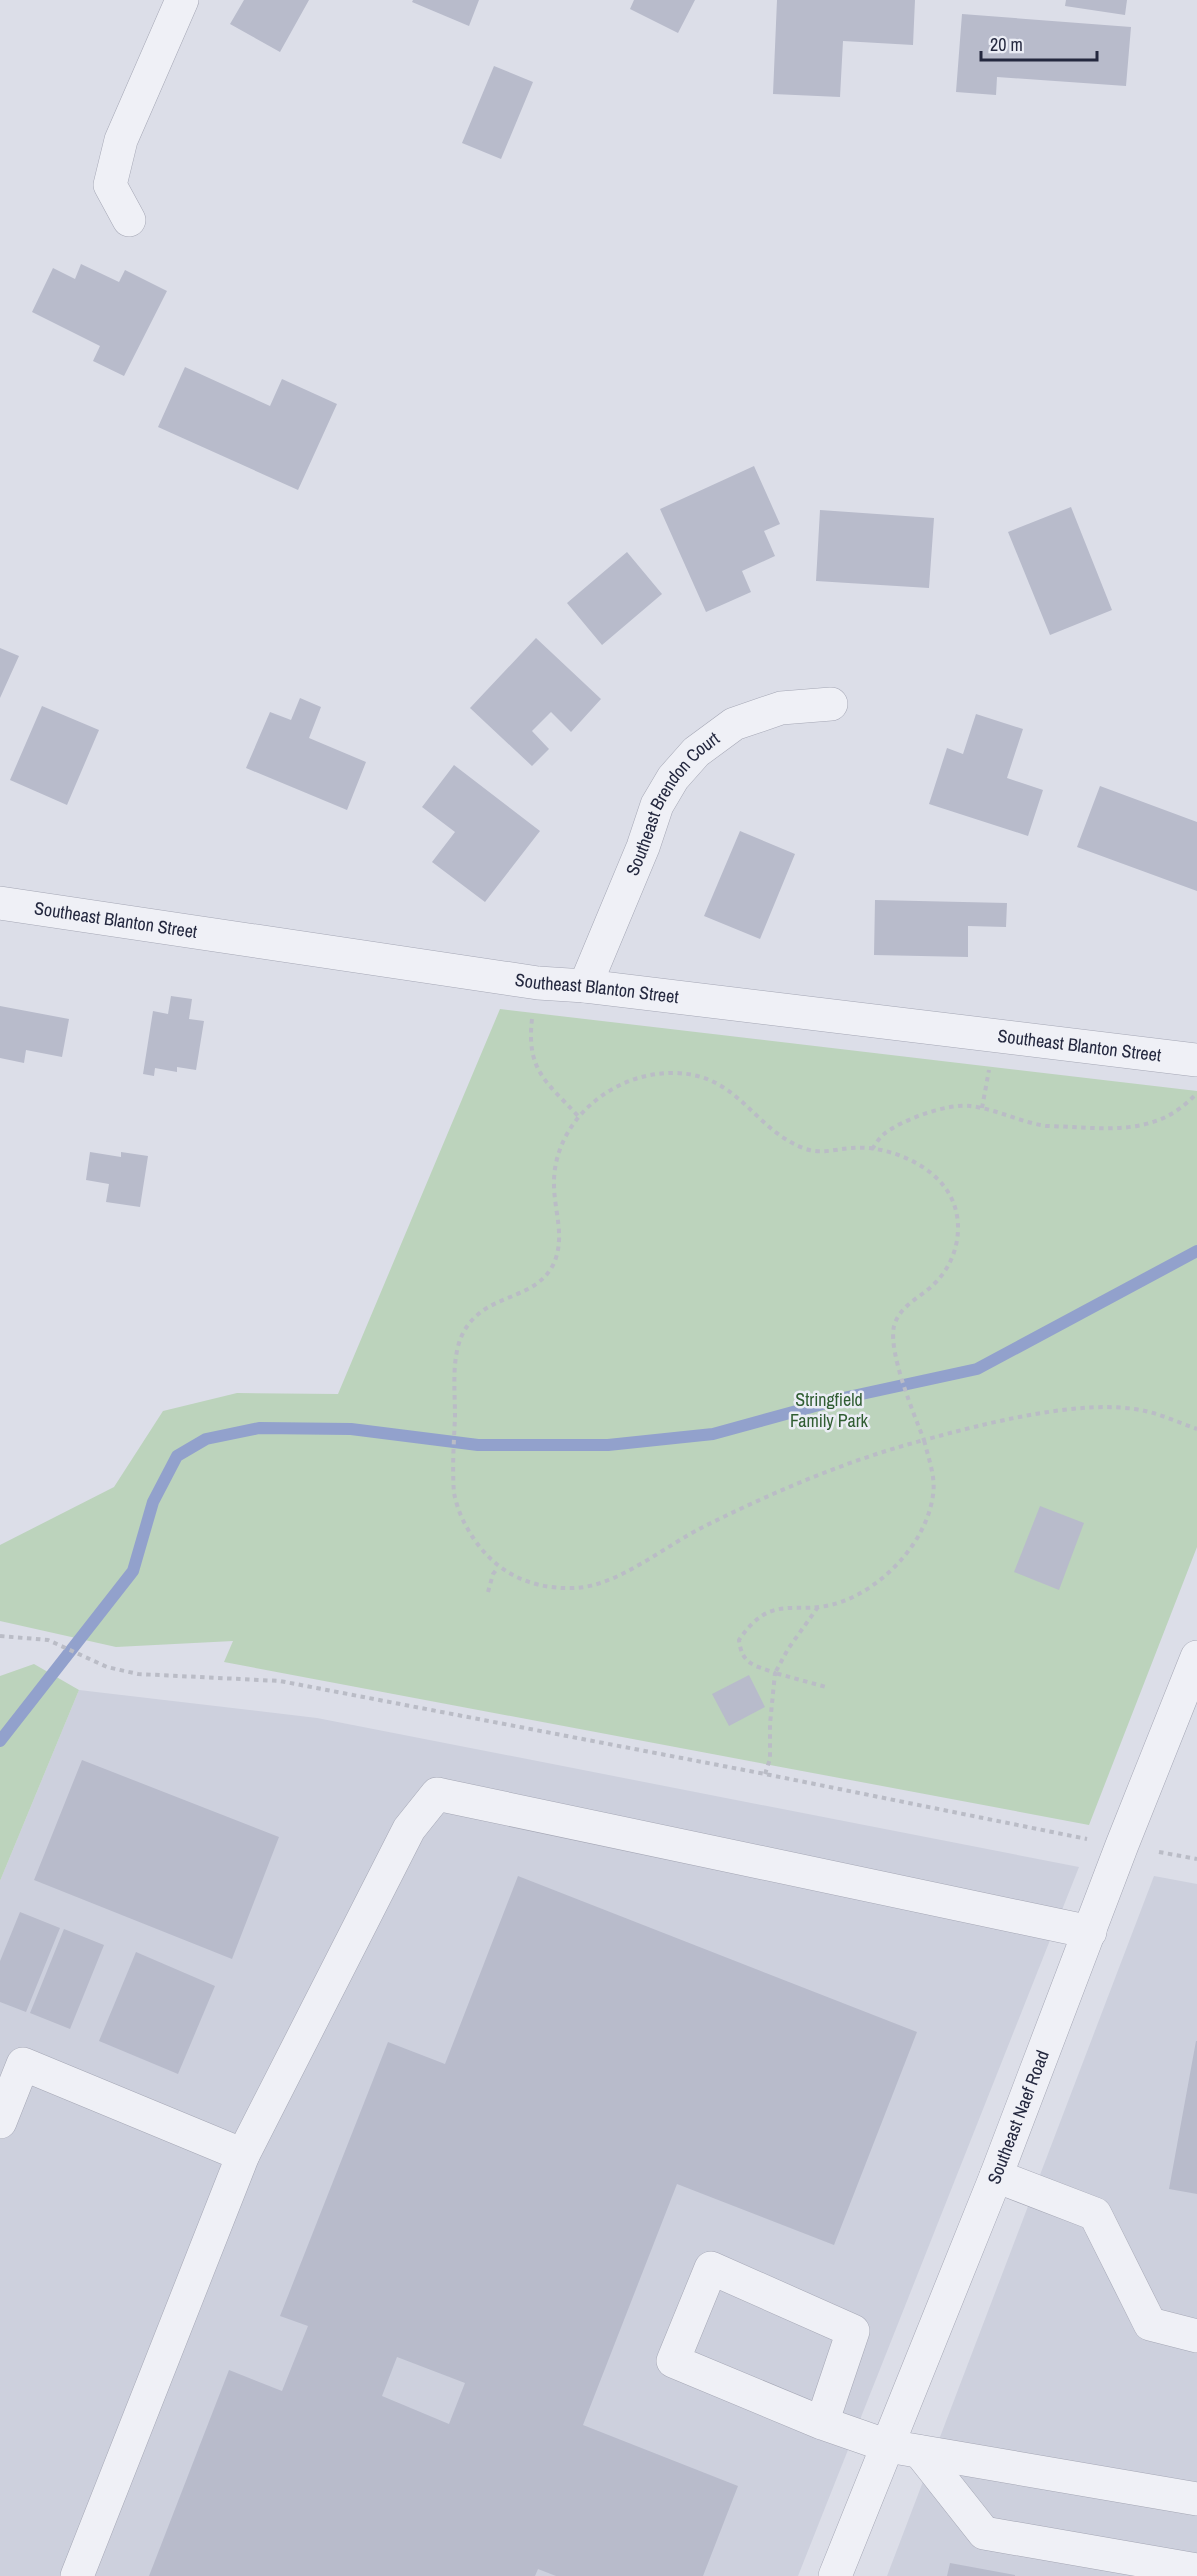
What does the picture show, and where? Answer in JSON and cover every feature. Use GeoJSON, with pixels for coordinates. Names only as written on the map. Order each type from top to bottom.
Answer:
{"type":"FeatureCollection","features":[{"type":"Feature","properties":{"kind":"street"},"geometry":{"type":"LineString","coordinates":[[129,220],[110,185],[121,140],[182,0]]}},
{"type":"Feature","properties":{"kind":"street","name":"Southeast Brendon Court"},"geometry":{"type":"LineString","coordinates":[[585,986],[643,846],[657,805],[673,778],[696,752],[734,724],[781,708],[831,704]]}},
{"type":"Feature","properties":{"kind":"street","name":"Southeast Blanton Street"},"geometry":{"type":"LineString","coordinates":[[0,903],[538,983],[585,986],[1197,1060]]}},
{"type":"Feature","properties":{"kind":"street","name":"Southeast Naef Road"},"geometry":{"type":"LineString","coordinates":[[835,2576],[996,2176],[1197,1657]]}},
{"type":"Feature","properties":{"kind":"street"},"geometry":{"type":"LineString","coordinates":[[77,2576],[243,2155],[409,1829],[437,1794],[1090,1932]]}},
{"type":"Feature","properties":{"kind":"street"},"geometry":{"type":"LineString","coordinates":[[0,2122],[23,2064],[243,2155]]}},
{"type":"Feature","properties":{"kind":"street"},"geometry":{"type":"LineString","coordinates":[[996,2176],[1095,2214],[1150,2324],[1197,2336]]}},
{"type":"Feature","properties":{"kind":"street"},"geometry":{"type":"LineString","coordinates":[[822,2423],[853,2331],[711,2268],[674,2361],[822,2423],[888,2446],[1197,2499]]}},
{"type":"Feature","properties":{"kind":"street"},"geometry":{"type":"LineString","coordinates":[[920,2452],[984,2533],[1197,2570]]}},
{"type":"Feature","properties":{"kind":"path"},"geometry":{"type":"LineString","coordinates":[[538,983],[530,1041],[535,1064],[546,1084],[578,1116]]}},
{"type":"Feature","properties":{"kind":"path"},"geometry":{"type":"LineString","coordinates":[[826,1687],[775,1673],[748,1662],[741,1653],[739,1640],[751,1622],[768,1610],[818,1607],[841,1602],[870,1587],[892,1569],[911,1547],[924,1525],[933,1494],[931,1467],[924,1440],[902,1376],[893,1341],[894,1327],[899,1316],[913,1300],[934,1284],[950,1263],[959,1230],[956,1205],[944,1185],[931,1172],[910,1160],[855,1147],[829,1153],[804,1149],[778,1134],[726,1088],[705,1078],[675,1073],[651,1075],[628,1082],[604,1094],[578,1116],[564,1137],[554,1175],[555,1210],[560,1228],[560,1247],[554,1263],[547,1275],[534,1286],[484,1308],[462,1335],[457,1351],[454,1496],[474,1540],[498,1568],[511,1576],[535,1586],[578,1588],[601,1583],[698,1529],[751,1503],[812,1478],[900,1446],[924,1440],[1040,1414],[1096,1407],[1145,1411],[1197,1429]]}},
{"type":"Feature","properties":{"kind":"path"},"geometry":{"type":"LineString","coordinates":[[872,1150],[883,1135],[895,1128],[941,1109],[957,1106],[982,1108],[1031,1124],[1046,1126],[1141,1127],[1170,1115],[1197,1093]]}},
{"type":"Feature","properties":{"kind":"path"},"geometry":{"type":"LineString","coordinates":[[488,1592],[498,1568]]}},
{"type":"Feature","properties":{"kind":"path"},"geometry":{"type":"LineString","coordinates":[[765,1774],[770,1759],[770,1724],[775,1673],[788,1649],[818,1607]]}},
{"type":"Feature","properties":{"kind":"path"},"geometry":{"type":"LineString","coordinates":[[0,1636],[57,1643],[119,1671],[159,1677],[280,1681],[1094,1840]]}},
{"type":"Feature","properties":{"kind":"path"},"geometry":{"type":"LineString","coordinates":[[1158,1852],[1197,1859]]}},
{"type":"Feature","properties":{"kind":"shaded area"},"geometry":{"type":"Polygon","coordinates":[[[79,1690],[317,1718],[1079,1867],[798,2576],[0,2576],[0,1881],[79,1690]]]}},
{"type":"Feature","properties":{"kind":"shaded area"},"geometry":{"type":"Polygon","coordinates":[[[1154,1876],[1197,1884],[1197,2576],[887,2576],[1154,1876]]]}},
{"type":"Feature","properties":{"kind":"green space","name":"Stringfield Family Park"},"geometry":{"type":"Polygon","coordinates":[[[500,1009],[1197,1091],[1197,1547],[1089,1825],[224,1662],[233,1641],[116,1647],[0,1621],[0,1545],[114,1487],[163,1411],[237,1393],[338,1394],[500,1009]]]}},
{"type":"Feature","properties":{"kind":"green space"},"geometry":{"type":"Polygon","coordinates":[[[34,1664],[79,1690],[0,1881],[0,1676],[34,1664]]]}},
{"type":"Feature","properties":{"kind":"building"},"geometry":{"type":"Polygon","coordinates":[[[244,0],[309,0],[280,52],[230,24],[244,0]]]}},
{"type":"Feature","properties":{"kind":"building"},"geometry":{"type":"Polygon","coordinates":[[[413,0],[479,0],[469,26],[412,2],[413,0]]]}},
{"type":"Feature","properties":{"kind":"building"},"geometry":{"type":"Polygon","coordinates":[[[634,0],[695,0],[678,33],[630,9],[634,0]]]}},
{"type":"Feature","properties":{"kind":"building"},"geometry":{"type":"Polygon","coordinates":[[[777,0],[915,0],[913,45],[843,41],[840,97],[773,94],[777,0]]]}},
{"type":"Feature","properties":{"kind":"building"},"geometry":{"type":"Polygon","coordinates":[[[1066,0],[1127,0],[1125,15],[1065,6],[1066,0]]]}},
{"type":"Feature","properties":{"kind":"building"},"geometry":{"type":"Polygon","coordinates":[[[962,14],[1131,27],[1126,86],[997,77],[996,95],[956,92],[962,14]]]}},
{"type":"Feature","properties":{"kind":"building"},"geometry":{"type":"Polygon","coordinates":[[[494,66],[533,82],[501,159],[462,143],[494,66]]]}},
{"type":"Feature","properties":{"kind":"building"},"geometry":{"type":"Polygon","coordinates":[[[81,264],[119,282],[125,270],[167,291],[124,376],[93,361],[100,346],[32,312],[53,268],[75,279],[81,264]]]}},
{"type":"Feature","properties":{"kind":"building"},"geometry":{"type":"Polygon","coordinates":[[[185,367],[270,406],[282,379],[337,404],[298,490],[158,427],[185,367]]]}},
{"type":"Feature","properties":{"kind":"building"},"geometry":{"type":"Polygon","coordinates":[[[754,466],[780,524],[764,531],[775,556],[742,571],[751,592],[706,612],[660,509],[754,466]]]}},
{"type":"Feature","properties":{"kind":"building"},"geometry":{"type":"Polygon","coordinates":[[[1071,507],[1112,610],[1050,635],[1008,532],[1071,507]]]}},
{"type":"Feature","properties":{"kind":"building"},"geometry":{"type":"Polygon","coordinates":[[[820,510],[934,518],[929,588],[816,581],[820,510]]]}},
{"type":"Feature","properties":{"kind":"building"},"geometry":{"type":"Polygon","coordinates":[[[627,552],[662,594],[602,645],[567,603],[627,552]]]}},
{"type":"Feature","properties":{"kind":"building"},"geometry":{"type":"Polygon","coordinates":[[[536,638],[601,699],[571,732],[551,712],[532,731],[549,749],[532,766],[470,708],[536,638]]]}},
{"type":"Feature","properties":{"kind":"building"},"geometry":{"type":"Polygon","coordinates":[[[0,648],[19,656],[0,698],[0,648]]]}},
{"type":"Feature","properties":{"kind":"building"},"geometry":{"type":"Polygon","coordinates":[[[300,698],[321,707],[309,738],[366,762],[347,810],[246,768],[270,712],[291,720],[300,698]]]}},
{"type":"Feature","properties":{"kind":"building"},"geometry":{"type":"Polygon","coordinates":[[[42,706],[99,730],[67,805],[10,780],[42,706]]]}},
{"type":"Feature","properties":{"kind":"building"},"geometry":{"type":"Polygon","coordinates":[[[976,714],[1023,729],[1007,778],[1043,790],[1028,836],[929,804],[947,748],[963,754],[976,714]]]}},
{"type":"Feature","properties":{"kind":"building"},"geometry":{"type":"Polygon","coordinates":[[[454,765],[540,831],[485,902],[432,862],[455,832],[422,807],[454,765]]]}},
{"type":"Feature","properties":{"kind":"building"},"geometry":{"type":"Polygon","coordinates":[[[1100,786],[1197,822],[1197,891],[1077,847],[1100,786]]]}},
{"type":"Feature","properties":{"kind":"building"},"geometry":{"type":"Polygon","coordinates":[[[740,831],[795,854],[760,939],[704,916],[740,831]]]}},
{"type":"Feature","properties":{"kind":"building"},"geometry":{"type":"Polygon","coordinates":[[[875,900],[1007,903],[1006,927],[968,926],[968,957],[874,955],[875,900]]]}},
{"type":"Feature","properties":{"kind":"building"},"geometry":{"type":"Polygon","coordinates":[[[171,996],[192,999],[189,1019],[204,1021],[196,1070],[177,1067],[177,1072],[155,1068],[154,1076],[143,1074],[153,1011],[168,1014],[171,996]]]}},
{"type":"Feature","properties":{"kind":"building"},"geometry":{"type":"Polygon","coordinates":[[[0,1006],[69,1019],[62,1057],[26,1050],[24,1063],[0,1058],[0,1006]]]}},
{"type":"Feature","properties":{"kind":"building"},"geometry":{"type":"Polygon","coordinates":[[[90,1152],[121,1157],[121,1152],[148,1156],[140,1207],[106,1202],[109,1184],[86,1180],[90,1152]]]}},
{"type":"Feature","properties":{"kind":"building"},"geometry":{"type":"Polygon","coordinates":[[[1040,1506],[1084,1523],[1059,1590],[1014,1572],[1040,1506]]]}},
{"type":"Feature","properties":{"kind":"building"},"geometry":{"type":"Polygon","coordinates":[[[749,1675],[765,1707],[729,1726],[712,1694],[749,1675]]]}},
{"type":"Feature","properties":{"kind":"building"},"geometry":{"type":"Polygon","coordinates":[[[82,1760],[279,1837],[232,1959],[34,1880],[82,1760]]]}},
{"type":"Feature","properties":{"kind":"building"},"geometry":{"type":"Polygon","coordinates":[[[518,1876],[917,2032],[834,2245],[677,2184],[583,2425],[738,2486],[703,2576],[556,2576],[538,2569],[535,2576],[149,2576],[229,2370],[282,2391],[308,2326],[280,2316],[388,2042],[445,2064],[518,1876]],[[397,2357],[382,2396],[449,2424],[465,2383],[397,2357]]]}},
{"type":"Feature","properties":{"kind":"building"},"geometry":{"type":"Polygon","coordinates":[[[20,1912],[60,1928],[26,2012],[0,2002],[0,1961],[20,1912]]]}},
{"type":"Feature","properties":{"kind":"building"},"geometry":{"type":"Polygon","coordinates":[[[64,1929],[104,1945],[70,2029],[30,2013],[64,1929]]]}},
{"type":"Feature","properties":{"kind":"building"},"geometry":{"type":"Polygon","coordinates":[[[136,1952],[215,1986],[178,2074],[99,2041],[136,1952]]]}},
{"type":"Feature","properties":{"kind":"building"},"geometry":{"type":"Polygon","coordinates":[[[1197,2041],[1197,2194],[1169,2189],[1197,2041]]]}},
{"type":"Feature","properties":{"kind":"building"},"geometry":{"type":"Polygon","coordinates":[[[950,2563],[1015,2575],[1015,2576],[947,2576],[950,2563]]]}},
{"type":"Feature","properties":{"kind":"waterway"},"geometry":{"type":"LineString","coordinates":[[0,1741],[133,1571],[153,1502],[177,1456],[206,1439],[259,1428],[351,1429],[478,1445],[608,1445],[713,1434],[848,1397],[977,1369],[1197,1251]]}}]}
